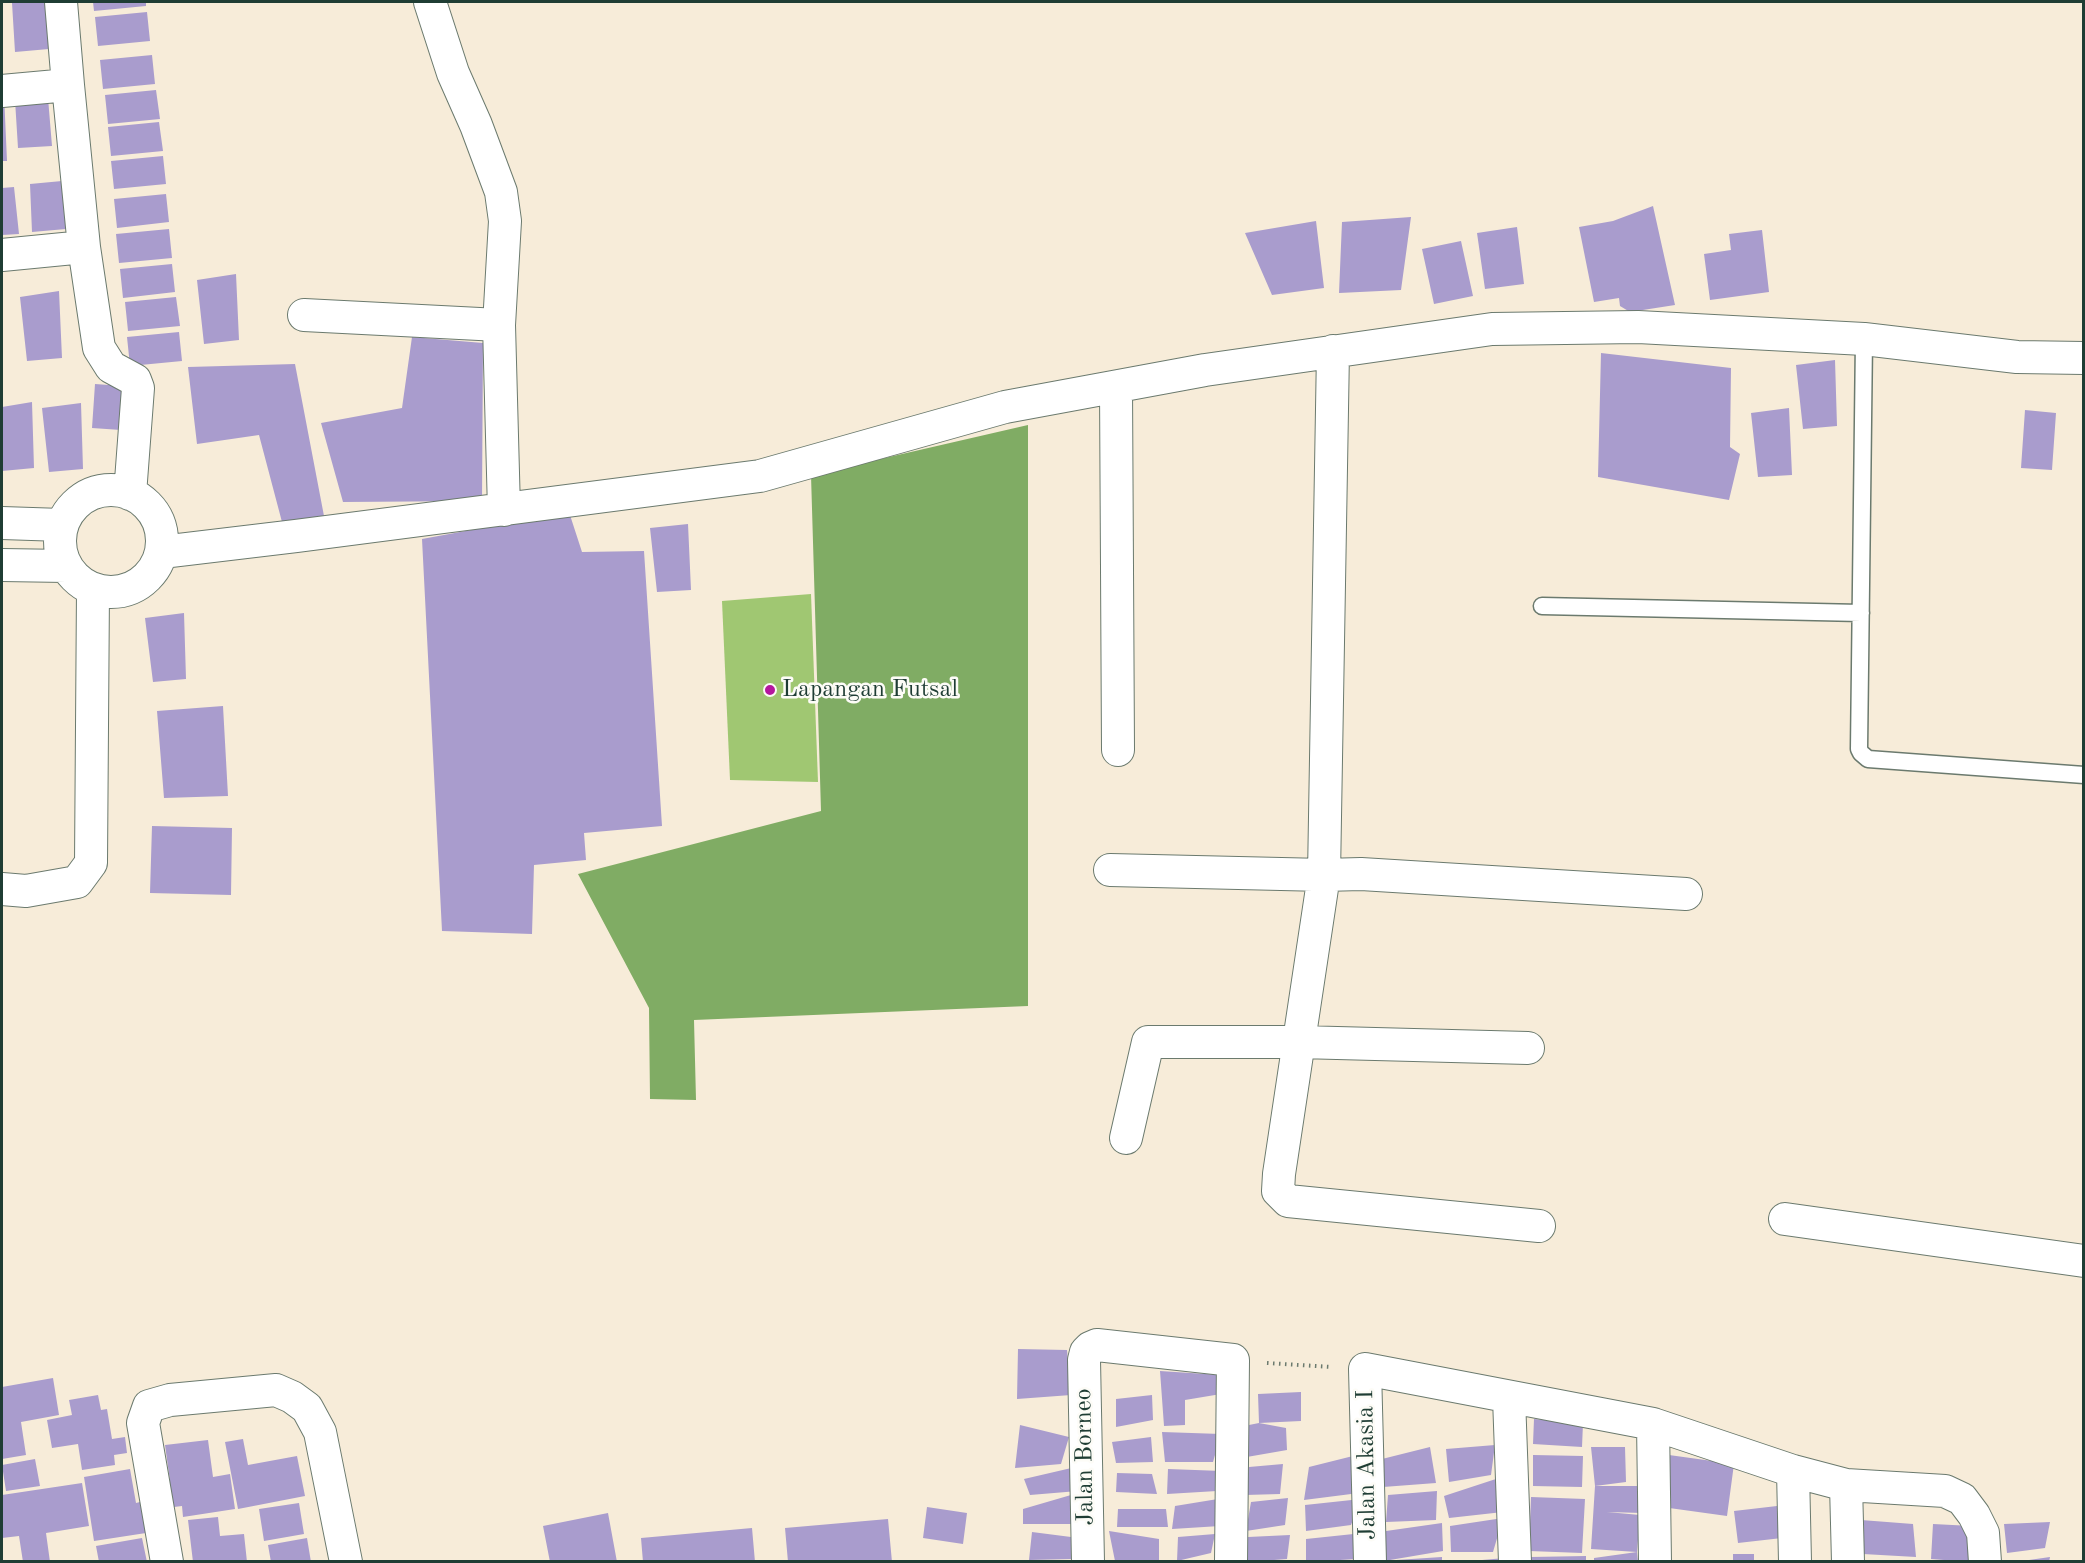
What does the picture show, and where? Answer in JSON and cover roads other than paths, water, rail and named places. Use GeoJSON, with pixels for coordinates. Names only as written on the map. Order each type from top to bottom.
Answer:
{"type":"FeatureCollection","features":[{"type":"Feature","properties":{"kind":"street"},"geometry":{"type":"LineString","coordinates":[[61,2],[84,247],[99,348],[111,366],[135,380],[138,388],[139,400],[130,494]]}},
{"type":"Feature","properties":{"kind":"street"},"geometry":{"type":"LineString","coordinates":[[430,2],[453,73],[476,125],[501,192],[505,221],[499,325],[504,510]]}},
{"type":"Feature","properties":{"kind":"street"},"geometry":{"type":"LineString","coordinates":[[2,91],[68,85]]}},
{"type":"Feature","properties":{"kind":"street"},"geometry":{"type":"LineString","coordinates":[[2,255],[84,247]]}},
{"type":"Feature","properties":{"kind":"street"},"geometry":{"type":"LineString","coordinates":[[304,315],[499,325]]}},
{"type":"Feature","properties":{"kind":"street"},"geometry":{"type":"LineString","coordinates":[[162,552],[760,476],[1005,407],[1204,370],[1453,334],[1503,329],[1638,327],[1864,339],[2017,357],[2084,358]]}},
{"type":"Feature","properties":{"kind":"street"},"geometry":{"type":"LineString","coordinates":[[1333,351],[1324,875],[1278,1191],[1288,1201],[1539,1226]]}},
{"type":"Feature","properties":{"kind":"street"},"geometry":{"type":"LineString","coordinates":[[1116,387],[1118,750]]}},
{"type":"Feature","properties":{"kind":"street"},"geometry":{"type":"LineString","coordinates":[[113,490],[130,494],[145,503],[156,516],[162,534],[162,552],[155,568],[143,581],[127,590],[110,593],[93,589],[77,579],[66,566],[61,548],[62,525],[79,501],[95,492],[113,490]]}},
{"type":"Feature","properties":{"kind":"street"},"geometry":{"type":"LineString","coordinates":[[2,523],[62,525]]}},
{"type":"Feature","properties":{"kind":"street"},"geometry":{"type":"LineString","coordinates":[[2,565],[66,566]]}},
{"type":"Feature","properties":{"kind":"street"},"geometry":{"type":"LineString","coordinates":[[2,889],[26,891],[77,882],[91,862],[93,589]]}},
{"type":"Feature","properties":{"kind":"street"},"geometry":{"type":"LineString","coordinates":[[1110,870],[1372,875],[1686,894]]}},
{"type":"Feature","properties":{"kind":"street"},"geometry":{"type":"LineString","coordinates":[[1126,1138],[1148,1042],[1299,1042],[1528,1048]]}},
{"type":"Feature","properties":{"kind":"street"},"geometry":{"type":"LineString","coordinates":[[1785,1220],[2084,1261]]}},
{"type":"Feature","properties":{"kind":"street","name":"Jalan Borneo"},"geometry":{"type":"LineString","coordinates":[[1088,1562],[1084,1360],[1086,1352],[1097,1345],[1233,1360],[1231,1562]]}},
{"type":"Feature","properties":{"kind":"street","name":"Jalan Akasia I"},"geometry":{"type":"LineString","coordinates":[[1370,1562],[1365,1369],[1509,1398]]}},
{"type":"Feature","properties":{"kind":"street"},"geometry":{"type":"LineString","coordinates":[[167,1562],[143,1423],[149,1406],[170,1400],[276,1390],[292,1397],[307,1408],[320,1432],[346,1562]]}},
{"type":"Feature","properties":{"kind":"street"},"geometry":{"type":"LineString","coordinates":[[1515,1562],[1509,1398],[1653,1424],[1793,1471],[1846,1485],[1945,1491],[1962,1499],[1974,1515],[1983,1533],[1985,1562]]}},
{"type":"Feature","properties":{"kind":"street"},"geometry":{"type":"LineString","coordinates":[[1653,1424],[1656,1562]]}},
{"type":"Feature","properties":{"kind":"street"},"geometry":{"type":"LineString","coordinates":[[1793,1471],[1795,1562]]}},
{"type":"Feature","properties":{"kind":"street"},"geometry":{"type":"LineString","coordinates":[[1846,1485],[1848,1562]]}},
{"type":"Feature","properties":{"kind":"lane"},"geometry":{"type":"LineString","coordinates":[[1864,339],[1859,748],[1863,757],[2084,775]]}},
{"type":"Feature","properties":{"kind":"lane"},"geometry":{"type":"LineString","coordinates":[[1542,606],[1861,613]]}},
{"type":"Feature","properties":{"kind":"place","name":"Lapangan Futsal"},"geometry":{"type":"Point","coordinates":[770,690]}}]}
